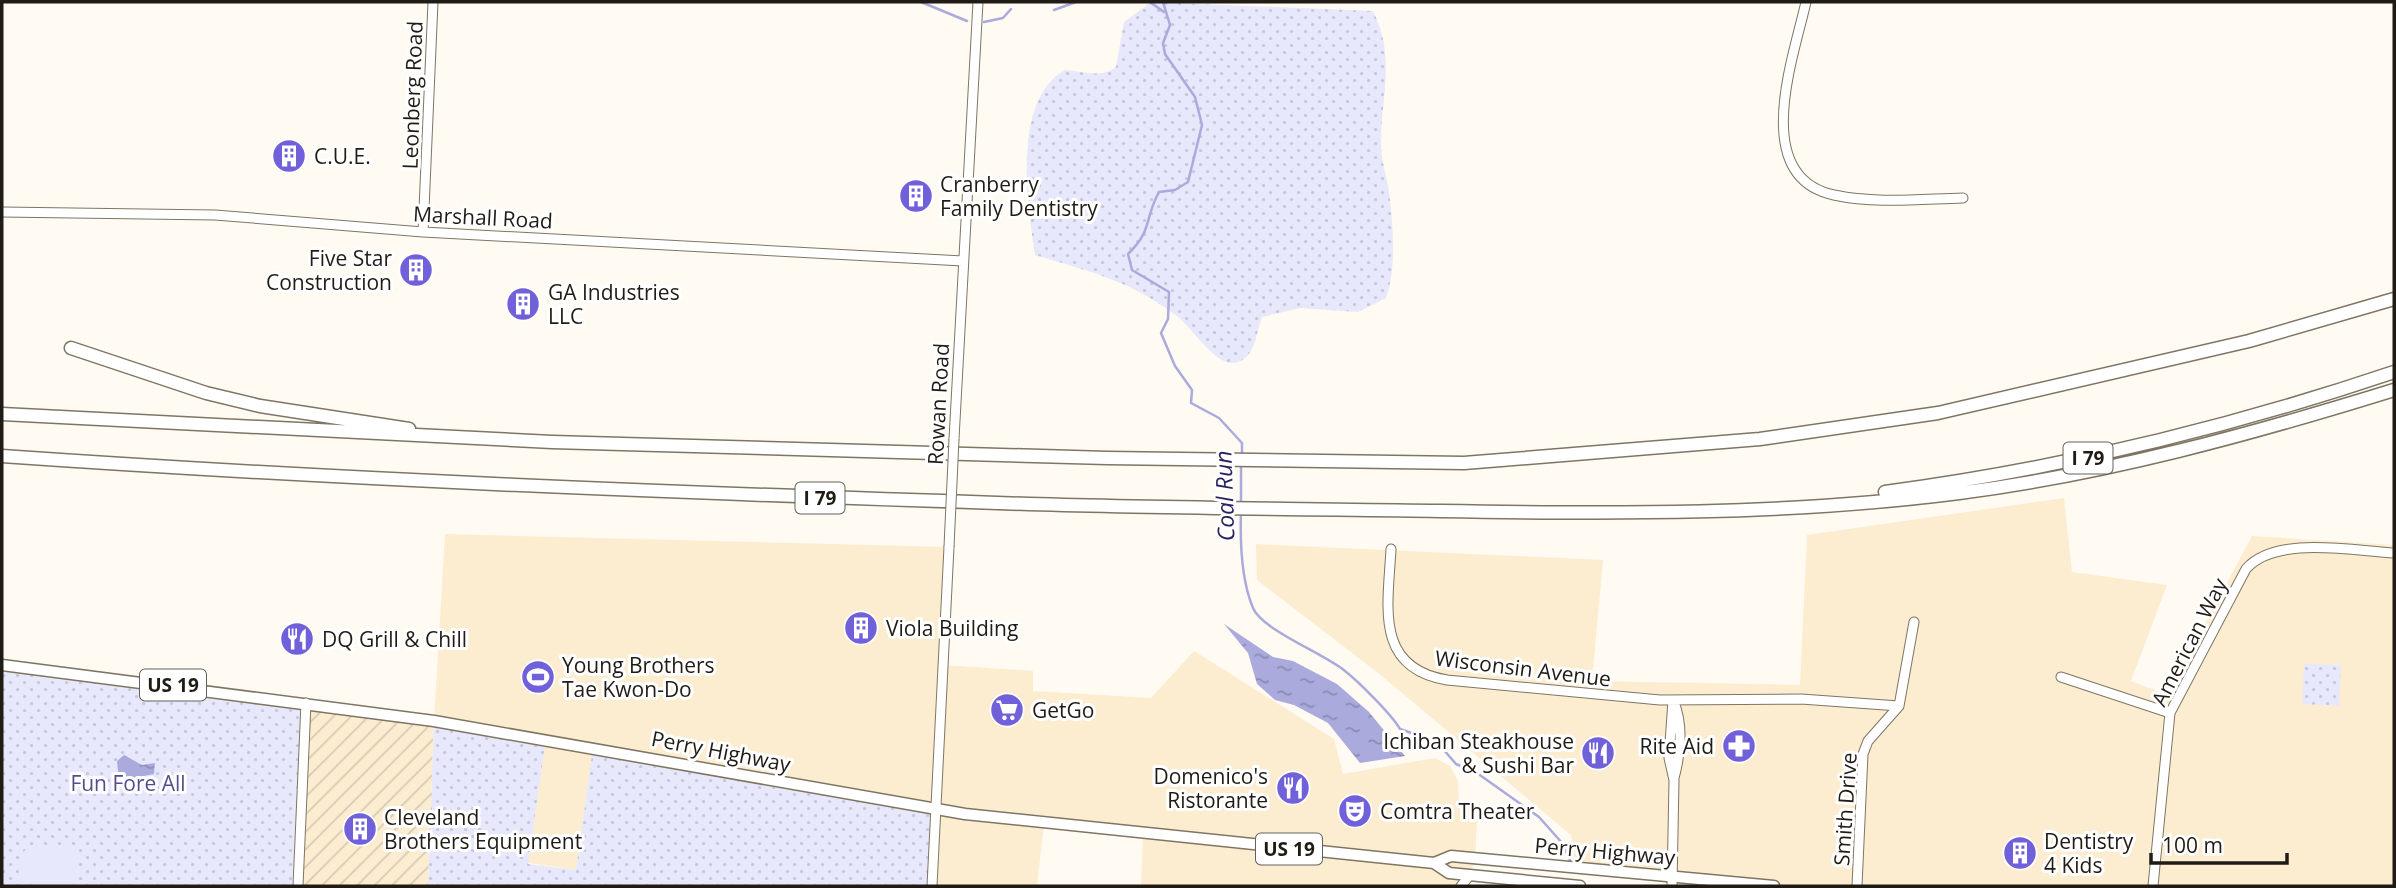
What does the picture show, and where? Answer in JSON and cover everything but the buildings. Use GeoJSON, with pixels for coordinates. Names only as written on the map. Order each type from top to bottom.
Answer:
{"type":"FeatureCollection","features":[{"type":"Feature","properties":{"kind":"highway"},"geometry":{"type":"LineString","coordinates":[[2,414],[496,440],[1107,458],[1464,463],[1760,439],[1938,413],[2249,341],[2394,299]]}},
{"type":"Feature","properties":{"kind":"highway"},"geometry":{"type":"LineString","coordinates":[[71,348],[206,393],[260,406],[496,440]]}},
{"type":"Feature","properties":{"kind":"highway","name":"I 79"},"geometry":{"type":"LineString","coordinates":[[2,456],[158,467],[664,493],[1240,510],[1599,514],[1773,507],[1986,477],[2072,461],[2190,433],[2394,372]]}},
{"type":"Feature","properties":{"kind":"highway"},"geometry":{"type":"LineString","coordinates":[[1773,507],[1961,493],[2043,479],[2170,455],[2394,390]]}},
{"type":"Feature","properties":{"kind":"main road","name":"Perry Highway"},"geometry":{"type":"LineString","coordinates":[[2,665],[306,703],[593,747],[935,809],[1053,825],[1434,863],[1449,873],[1576,886]]}},
{"type":"Feature","properties":{"kind":"main road","name":"Perry Highway"},"geometry":{"type":"LineString","coordinates":[[1434,863],[1451,856],[1672,881],[1774,886]]}},
{"type":"Feature","properties":{"kind":"street","name":"Leonberg Road"},"geometry":{"type":"LineString","coordinates":[[423,232],[433,2]]}},
{"type":"Feature","properties":{"kind":"street","name":"Rowan Road"},"geometry":{"type":"LineString","coordinates":[[932,886],[978,2]]}},
{"type":"Feature","properties":{"kind":"street"},"geometry":{"type":"LineString","coordinates":[[1807,2],[1782,115],[1783,135],[1790,159],[1802,177],[1831,195],[1850,198],[1962,198]]}},
{"type":"Feature","properties":{"kind":"street","name":"Marshall Road"},"geometry":{"type":"LineString","coordinates":[[2,212],[215,215],[423,232],[963,261]]}},
{"type":"Feature","properties":{"kind":"street","name":"Wisconsin Avenue"},"geometry":{"type":"LineString","coordinates":[[1391,549],[1389,625],[1401,657],[1416,671],[1447,680],[1674,700],[1801,699],[1899,706]]}},
{"type":"Feature","properties":{"kind":"street","name":"American Way"},"geometry":{"type":"LineString","coordinates":[[2153,886],[2170,713],[2242,575],[2255,560],[2282,549],[2394,553]]}},
{"type":"Feature","properties":{"kind":"street"},"geometry":{"type":"LineString","coordinates":[[1899,706],[1914,622]]}},
{"type":"Feature","properties":{"kind":"street"},"geometry":{"type":"LineString","coordinates":[[2061,677],[2170,713]]}},
{"type":"Feature","properties":{"kind":"street"},"geometry":{"type":"LineString","coordinates":[[1672,881],[1674,780],[1679,759],[1681,717],[1674,700]]}},
{"type":"Feature","properties":{"kind":"street"},"geometry":{"type":"LineString","coordinates":[[298,886],[306,703]]}},
{"type":"Feature","properties":{"kind":"street","name":"Smith Drive"},"geometry":{"type":"LineString","coordinates":[[1857,886],[1863,754],[1868,741],[1899,706]]}},
{"type":"Feature","properties":{"kind":"street"},"geometry":{"type":"LineString","coordinates":[[1461,886],[1470,875]]}},
{"type":"Feature","properties":{"kind":"shaded area"},"geometry":{"type":"Polygon","coordinates":[[[2064,498],[2072,572],[2167,585],[2131,681],[2167,695],[2252,536],[2394,545],[2394,886],[1672,886],[1672,877],[1576,868],[1571,835],[1382,676],[1257,580],[1256,544],[1603,560],[1592,681],[1800,685],[1807,535],[2064,498]]]}},
{"type":"Feature","properties":{"kind":"shaded area"},"geometry":{"type":"Polygon","coordinates":[[[445,534],[949,547],[943,665],[1033,671],[1033,691],[1151,698],[1194,651],[1334,739],[1343,774],[1435,758],[1450,766],[1458,781],[1459,803],[1478,804],[1475,858],[1470,875],[1461,886],[1141,886],[1143,834],[1044,824],[1037,886],[932,886],[593,748],[576,870],[528,863],[434,721],[445,534]]]}},
{"type":"Feature","properties":{"kind":"shaded area"},"geometry":{"type":"Polygon","coordinates":[[[306,703],[434,721],[428,886],[298,886],[306,703]]]}},
{"type":"Feature","properties":{"kind":"green space"},"geometry":{"type":"Polygon","coordinates":[[[1151,2],[1373,11],[1380,28],[1386,61],[1381,149],[1390,199],[1393,243],[1392,272],[1386,298],[1358,312],[1300,308],[1262,317],[1248,355],[1238,362],[1230,363],[1214,354],[1177,316],[1126,285],[1035,255],[1029,210],[1027,155],[1030,129],[1037,105],[1048,85],[1065,70],[1104,73],[1116,67],[1124,22],[1151,2]]]}},
{"type":"Feature","properties":{"kind":"green space"},"geometry":{"type":"Polygon","coordinates":[[[2304,664],[2341,665],[2339,706],[2302,704],[2304,664]]]}},
{"type":"Feature","properties":{"kind":"green space","name":"Fun Fore All"},"geometry":{"type":"Polygon","coordinates":[[[2,666],[306,703],[298,886],[2,886],[2,666]]]}},
{"type":"Feature","properties":{"kind":"green space"},"geometry":{"type":"Polygon","coordinates":[[[434,721],[546,739],[528,864],[576,870],[593,747],[935,809],[932,886],[428,886],[434,721]]]}},
{"type":"Feature","properties":{"kind":"green space"},"geometry":{"type":"Polygon","coordinates":[[[68,838],[78,861],[72,886],[23,884],[18,864],[29,846],[60,845],[68,838]]]}},
{"type":"Feature","properties":{"kind":"water"},"geometry":{"type":"Polygon","coordinates":[[[1224,624],[1273,657],[1293,661],[1337,684],[1369,712],[1405,756],[1360,763],[1328,723],[1294,705],[1275,700],[1257,684],[1248,653],[1224,624]]]}},
{"type":"Feature","properties":{"kind":"water"},"geometry":{"type":"Polygon","coordinates":[[[124,755],[142,765],[155,763],[154,774],[119,781],[117,761],[124,755]]]}},
{"type":"Feature","properties":{"kind":"waterway"},"geometry":{"type":"LineString","coordinates":[[921,2],[967,21]]}},
{"type":"Feature","properties":{"kind":"waterway"},"geometry":{"type":"LineString","coordinates":[[1054,10],[1076,2]]}},
{"type":"Feature","properties":{"kind":"waterway"},"geometry":{"type":"LineString","coordinates":[[1150,2],[1164,12]]}},
{"type":"Feature","properties":{"kind":"waterway","name":"Coal Run"},"geometry":{"type":"LineString","coordinates":[[1163,2],[1170,25],[1163,43],[1165,54],[1195,97],[1202,125],[1188,182],[1175,190],[1159,192],[1145,231],[1128,254],[1132,270],[1169,292],[1168,319],[1161,333],[1175,366],[1192,390],[1191,403],[1219,418],[1242,443],[1242,456]]}},
{"type":"Feature","properties":{"kind":"waterway"},"geometry":{"type":"LineString","coordinates":[[984,22],[1003,18],[1011,9]]}},
{"type":"Feature","properties":{"kind":"waterway","name":"Coal Run"},"geometry":{"type":"LineString","coordinates":[[1241,463],[1241,505]]}},
{"type":"Feature","properties":{"kind":"waterway","name":"Coal Run"},"geometry":{"type":"LineString","coordinates":[[1241,512],[1244,573],[1249,597],[1259,616],[1268,625],[1345,671],[1375,699],[1400,729],[1437,742],[1456,764],[1477,773],[1539,817],[1563,844],[1572,865]]}},
{"type":"Feature","properties":{"kind":"place","name":"C.U.E."},"geometry":{"type":"Point","coordinates":[289,156]}},
{"type":"Feature","properties":{"kind":"place","name":"Cranberry Family Dentistry"},"geometry":{"type":"Point","coordinates":[916,196]}},
{"type":"Feature","properties":{"kind":"place","name":"Five Star Construction"},"geometry":{"type":"Point","coordinates":[416,270]}},
{"type":"Feature","properties":{"kind":"place","name":"GA Industries LLC"},"geometry":{"type":"Point","coordinates":[523,304]}},
{"type":"Feature","properties":{"kind":"place","name":"Viola Building"},"geometry":{"type":"Point","coordinates":[861,628]}},
{"type":"Feature","properties":{"kind":"place","name":"DQ Grill & Chill"},"geometry":{"type":"Point","coordinates":[297,639]}},
{"type":"Feature","properties":{"kind":"place","name":"Young Brothers Tae Kwon-Do"},"geometry":{"type":"Point","coordinates":[538,677]}},
{"type":"Feature","properties":{"kind":"place","name":"GetGo"},"geometry":{"type":"Point","coordinates":[1007,710]}},
{"type":"Feature","properties":{"kind":"place","name":"Rite Aid"},"geometry":{"type":"Point","coordinates":[1739,746]}},
{"type":"Feature","properties":{"kind":"place","name":"Ichiban Steakhouse & Sushi Bar"},"geometry":{"type":"Point","coordinates":[1598,753]}},
{"type":"Feature","properties":{"kind":"place","name":"Domenico's Ristorante"},"geometry":{"type":"Point","coordinates":[1293,788]}},
{"type":"Feature","properties":{"kind":"place","name":"Comtra Theater"},"geometry":{"type":"Point","coordinates":[1355,811]}},
{"type":"Feature","properties":{"kind":"place","name":"Cleveland Brothers Equipment"},"geometry":{"type":"Point","coordinates":[360,829]}},
{"type":"Feature","properties":{"kind":"place","name":"Dentistry 4 Kids"},"geometry":{"type":"Point","coordinates":[2020,853]}}]}
